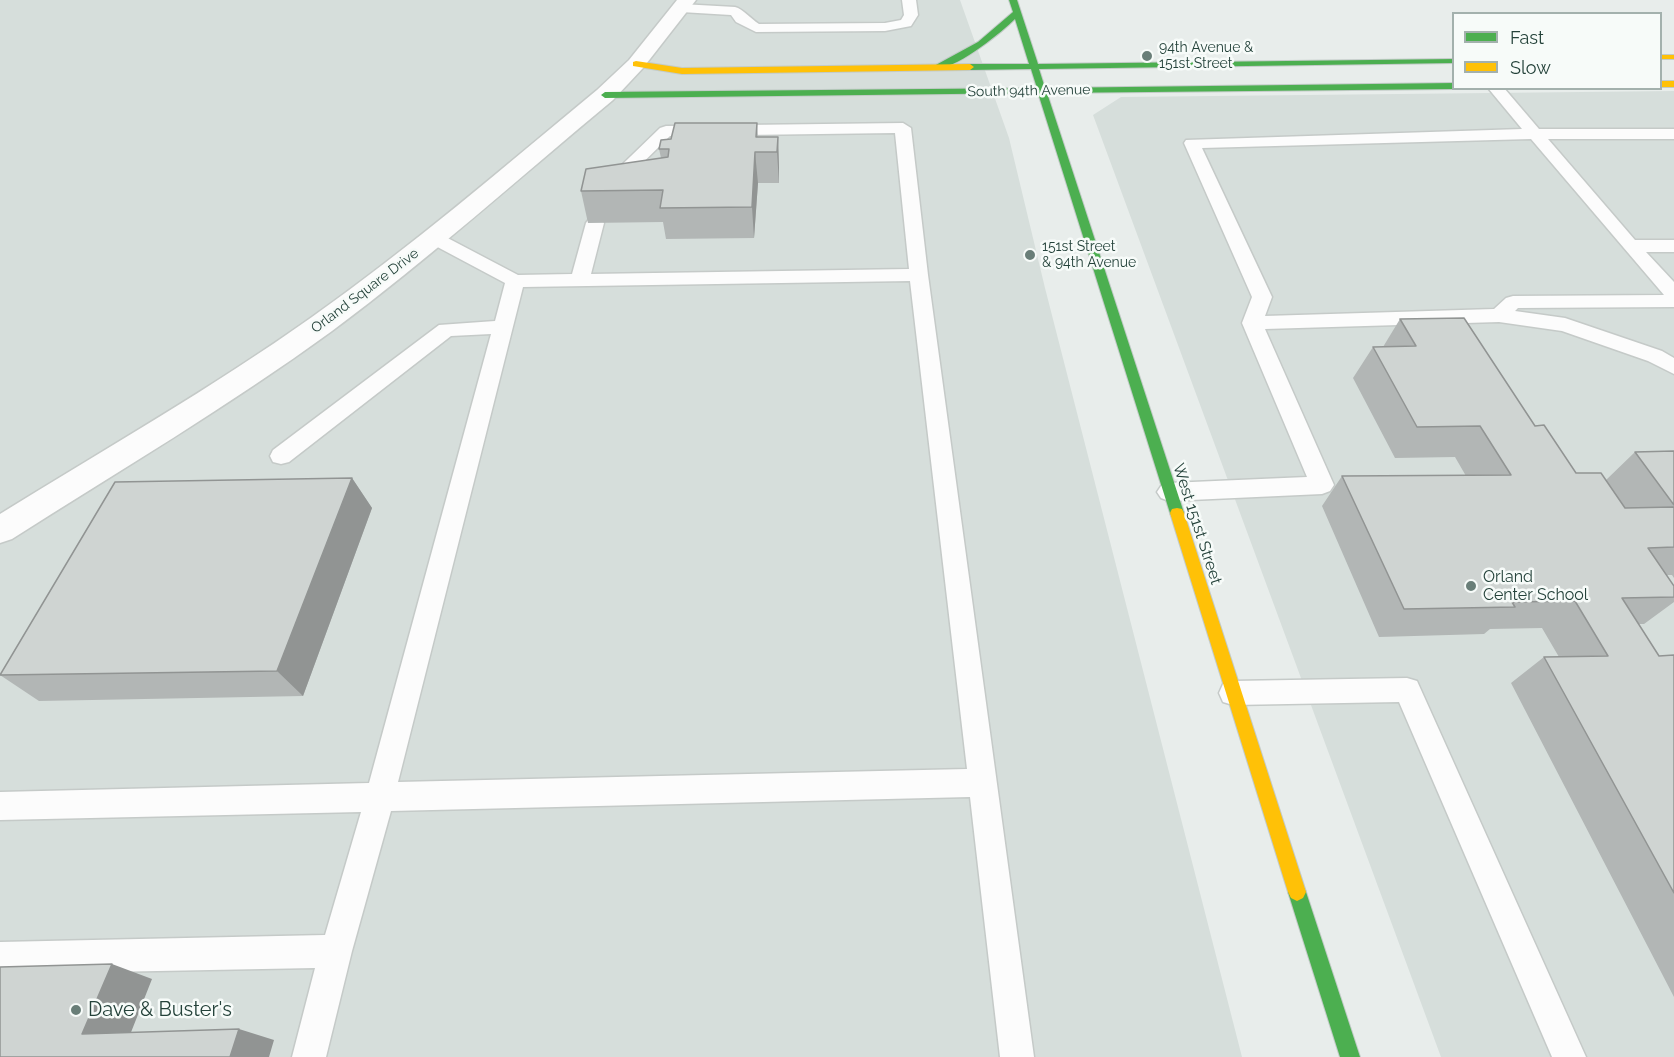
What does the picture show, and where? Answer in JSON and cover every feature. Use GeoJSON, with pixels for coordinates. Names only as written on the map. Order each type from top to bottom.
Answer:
{"type":"FeatureCollection","features":[{"type":"Feature","properties":{"kind":"street","name":"Orland Square Drive"},"geometry":{"type":"LineString","coordinates":[[0,530],[234,384],[322,324],[434,238],[605,96],[636,64],[684,4]]}},
{"type":"Feature","properties":{"kind":"street","name":"West 151st Street"},"geometry":{"type":"LineString","coordinates":[[1015,6],[1350,1057]]}},
{"type":"Feature","properties":{"kind":"street"},"geometry":{"type":"LineString","coordinates":[[927,69],[959,57],[1004,29],[1015,6]]}},
{"type":"Feature","properties":{"kind":"street","name":"South 94th Avenue"},"geometry":{"type":"LineString","coordinates":[[636,64],[682,71],[1452,61]]}},
{"type":"Feature","properties":{"kind":"street","name":"South 94th Avenue"},"geometry":{"type":"LineString","coordinates":[[605,96],[1452,86]]}},
{"type":"Feature","properties":{"kind":"lane"},"geometry":{"type":"LineString","coordinates":[[684,4],[736,6],[741,19],[756,27],[783,29],[885,27],[906,24],[911,15],[909,0]]}},
{"type":"Feature","properties":{"kind":"lane"},"geometry":{"type":"LineString","coordinates":[[1497,90],[1674,294]]}},
{"type":"Feature","properties":{"kind":"lane"},"geometry":{"type":"LineString","coordinates":[[601,200],[603,192],[666,131],[903,128],[919,275],[1017,1057]]}},
{"type":"Feature","properties":{"kind":"lane"},"geometry":{"type":"LineString","coordinates":[[1169,492],[1322,485],[1252,323],[1262,297],[1192,143],[1535,134],[1674,134]]}},
{"type":"Feature","properties":{"kind":"lane"},"geometry":{"type":"LineString","coordinates":[[580,280],[595,223]]}},
{"type":"Feature","properties":{"kind":"lane"},"geometry":{"type":"LineString","coordinates":[[434,238],[515,281],[919,275]]}},
{"type":"Feature","properties":{"kind":"lane"},"geometry":{"type":"LineString","coordinates":[[1630,246],[1674,246]]}},
{"type":"Feature","properties":{"kind":"lane"},"geometry":{"type":"LineString","coordinates":[[309,1057],[336,951],[380,797],[501,327],[515,281]]}},
{"type":"Feature","properties":{"kind":"lane"},"geometry":{"type":"LineString","coordinates":[[1499,315],[1513,302],[1674,301]]}},
{"type":"Feature","properties":{"kind":"lane"},"geometry":{"type":"LineString","coordinates":[[1252,323],[1499,315],[1565,325],[1655,356],[1674,367]]}},
{"type":"Feature","properties":{"kind":"lane"},"geometry":{"type":"LineString","coordinates":[[281,456],[446,330],[501,327]]}},
{"type":"Feature","properties":{"kind":"lane"},"geometry":{"type":"LineString","coordinates":[[1233,693],[1407,690],[1569,1057]]}},
{"type":"Feature","properties":{"kind":"lane"},"geometry":{"type":"LineString","coordinates":[[0,806],[983,783]]}},
{"type":"Feature","properties":{"kind":"lane"},"geometry":{"type":"LineString","coordinates":[[0,958],[336,951]]}},
{"type":"Feature","properties":{"kind":"shaded area"},"geometry":{"type":"Polygon","coordinates":[[[0,0],[960,0],[1009,138],[1045,288],[1242,1057],[0,1057],[0,0]]]}},
{"type":"Feature","properties":{"kind":"shaded area","name":"Orland Center School"},"geometry":{"type":"Polygon","coordinates":[[[1674,91],[1674,1057],[1441,1057],[1093,115],[1121,97],[1674,91]]]}},
{"type":"Feature","properties":{"kind":"building"},"geometry":{"type":"Polygon","coordinates":[[[675,123],[757,123],[756,137],[778,137],[777,152],[755,152],[752,207],[660,208],[663,190],[581,191],[586,169],[668,157],[669,149],[659,149],[661,140],[671,139],[675,123]]]}},
{"type":"Feature","properties":{"kind":"building"},"geometry":{"type":"Polygon","coordinates":[[[1464,318],[1535,426],[1544,425],[1576,473],[1601,473],[1625,508],[1674,507],[1674,547],[1648,548],[1674,586],[1674,597],[1622,598],[1659,656],[1674,655],[1674,893],[1544,657],[1608,656],[1575,601],[1512,602],[1515,607],[1404,609],[1342,476],[1511,475],[1480,426],[1417,427],[1373,347],[1416,346],[1400,319],[1464,318]]]}},
{"type":"Feature","properties":{"kind":"building"},"geometry":{"type":"Polygon","coordinates":[[[1674,451],[1674,505],[1635,452],[1674,451]]]}},
{"type":"Feature","properties":{"kind":"building"},"geometry":{"type":"Polygon","coordinates":[[[352,478],[277,671],[0,675],[115,482],[352,478]]]}},
{"type":"Feature","properties":{"kind":"building","name":"Dave & Buster's"},"geometry":{"type":"Polygon","coordinates":[[[112,964],[82,1034],[239,1029],[230,1057],[0,1057],[0,967],[112,964]]]}},
{"type":"Feature","properties":{"kind":"traffic: fast"},"geometry":{"type":"LineString","coordinates":[[1013,0],[1177,513]]}},
{"type":"Feature","properties":{"kind":"traffic: fast"},"geometry":{"type":"LineString","coordinates":[[938,66],[981,44],[1017,12]]}},
{"type":"Feature","properties":{"kind":"traffic: fast"},"geometry":{"type":"LineString","coordinates":[[970,67],[1452,61]]}},
{"type":"Feature","properties":{"kind":"traffic: fast"},"geometry":{"type":"LineString","coordinates":[[605,95],[1452,86]]}},
{"type":"Feature","properties":{"kind":"traffic: fast"},"geometry":{"type":"LineString","coordinates":[[1297,892],[1350,1057]]}},
{"type":"Feature","properties":{"kind":"traffic: slow"},"geometry":{"type":"LineString","coordinates":[[1662,57],[1674,57]]}},
{"type":"Feature","properties":{"kind":"traffic: slow"},"geometry":{"type":"LineString","coordinates":[[636,64],[682,71],[970,67]]}},
{"type":"Feature","properties":{"kind":"traffic: slow"},"geometry":{"type":"LineString","coordinates":[[1662,84],[1674,84]]}},
{"type":"Feature","properties":{"kind":"traffic: slow"},"geometry":{"type":"LineString","coordinates":[[1177,513],[1297,892]]}},
{"type":"Feature","properties":{"kind":"place","name":"94th Avenue & 151st Street"},"geometry":{"type":"Point","coordinates":[1147,56]}},
{"type":"Feature","properties":{"kind":"place","name":"151st Street & 94th Avenue"},"geometry":{"type":"Point","coordinates":[1030,255]}},
{"type":"Feature","properties":{"kind":"place","name":"Orland Center School"},"geometry":{"type":"Point","coordinates":[1471,586]}},
{"type":"Feature","properties":{"kind":"place","name":"Dave & Buster's"},"geometry":{"type":"Point","coordinates":[76,1010]}}]}
